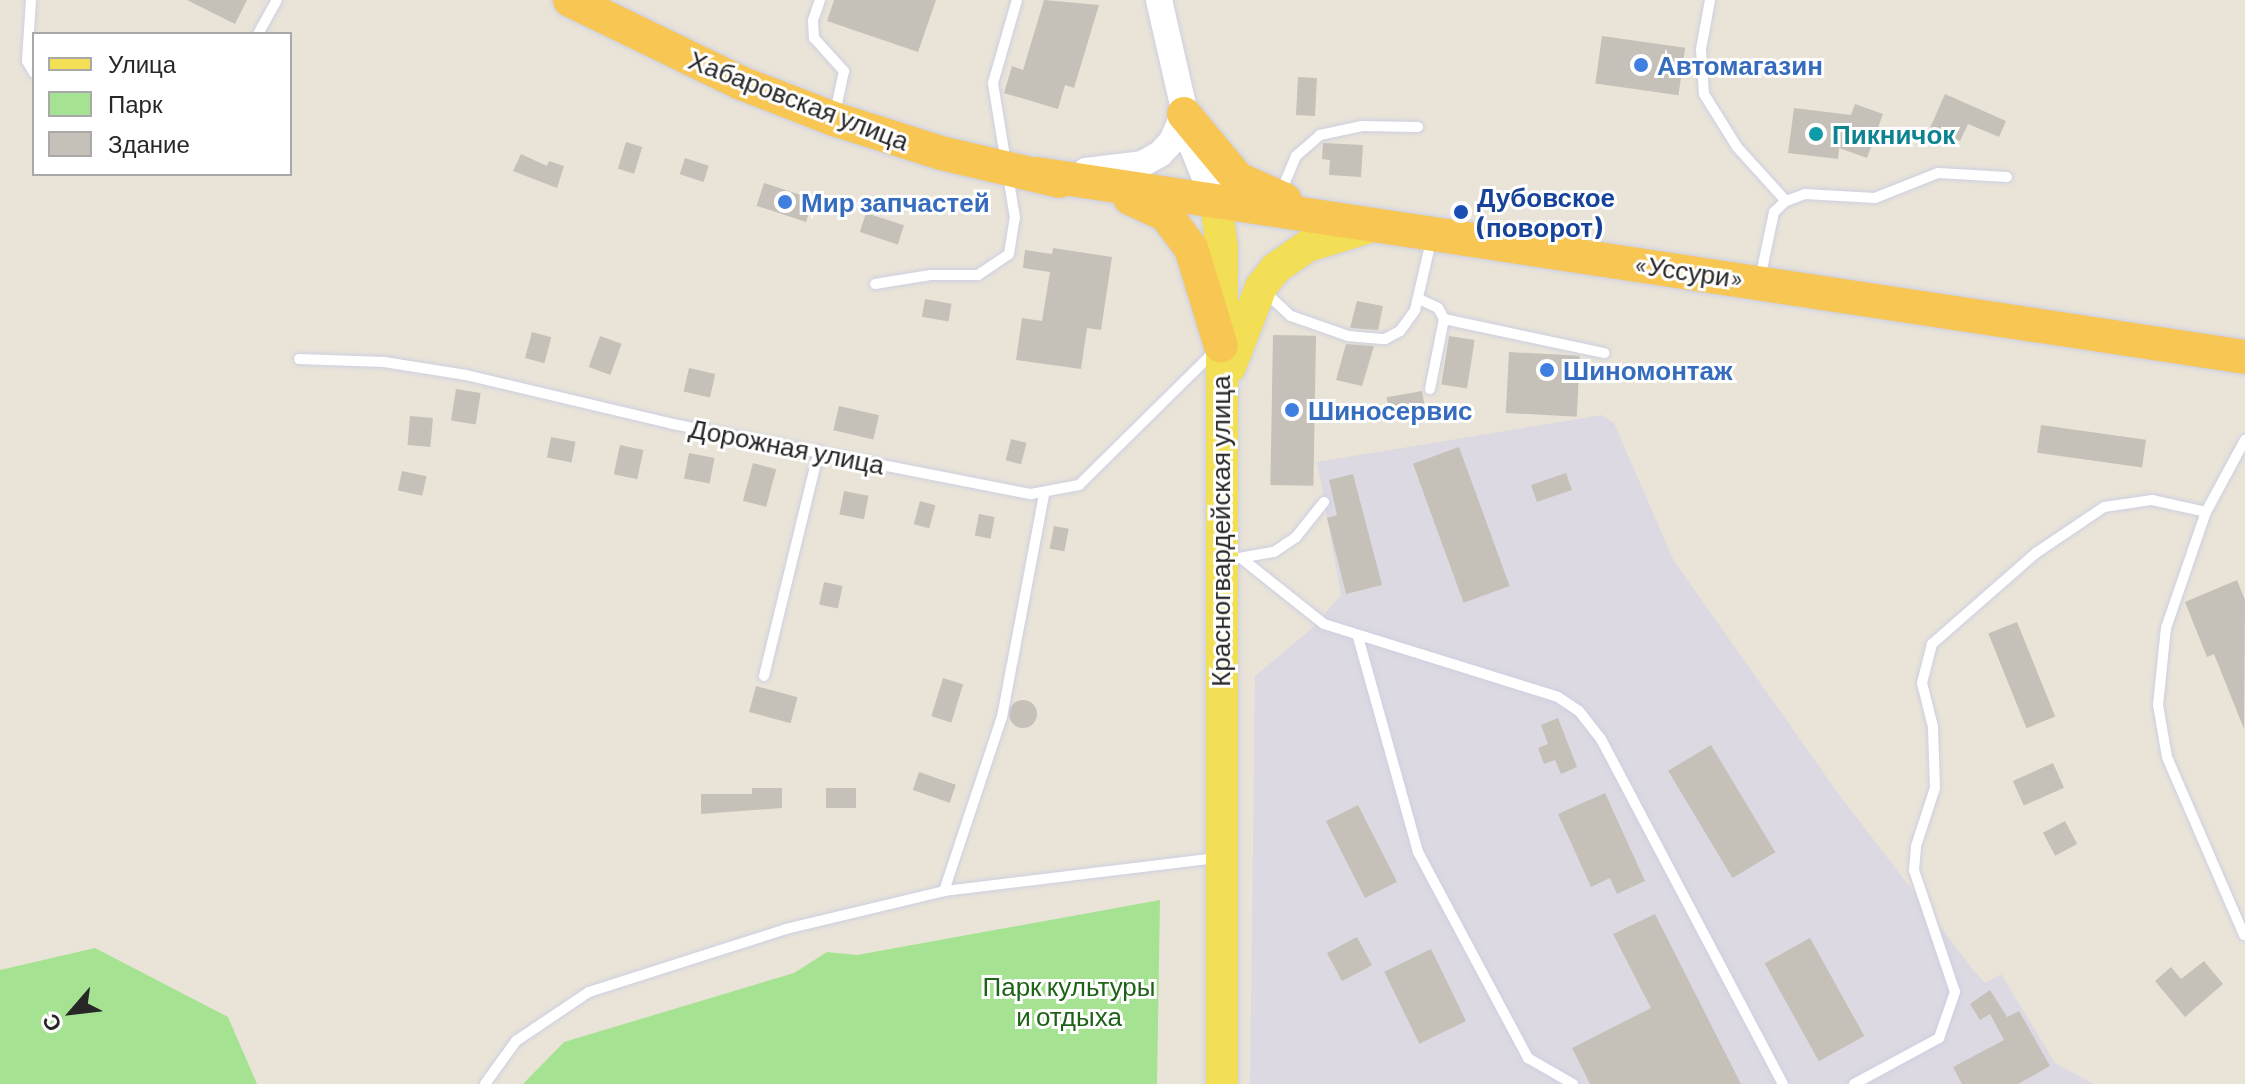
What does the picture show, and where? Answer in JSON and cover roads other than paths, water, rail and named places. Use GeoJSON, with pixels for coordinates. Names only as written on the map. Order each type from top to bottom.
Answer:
{"type":"FeatureCollection","features":[{"type":"Feature","properties":{"kind":"highway","name":"Хабаровская улица"},"geometry":{"type":"LineString","coordinates":[[570,0],[741,83],[834,119],[941,153],[1022,170]]}},
{"type":"Feature","properties":{"kind":"highway"},"geometry":{"type":"LineString","coordinates":[[1184,114],[1238,179],[1278,199],[1371,221]]}},
{"type":"Feature","properties":{"kind":"highway","name":"«Уссури»"},"geometry":{"type":"LineString","coordinates":[[1022,170],[1216,205],[1371,221],[1433,234],[1760,281],[2245,357]]}},
{"type":"Feature","properties":{"kind":"highway"},"geometry":{"type":"LineString","coordinates":[[1022,170],[1132,199],[1166,215],[1201,270],[1221,346]]}},
{"type":"Feature","properties":{"kind":"main road","name":"Красногвардейская улица"},"geometry":{"type":"LineString","coordinates":[[1216,205],[1221,405],[1230,554],[1220,858],[1222,1084]]}},
{"type":"Feature","properties":{"kind":"main road"},"geometry":{"type":"LineString","coordinates":[[1221,405],[1233,355],[1261,287],[1276,268],[1308,246],[1371,221]]}},
{"type":"Feature","properties":{"kind":"street"},"geometry":{"type":"LineString","coordinates":[[1159,0],[1184,114],[1216,205]]}},
{"type":"Feature","properties":{"kind":"street"},"geometry":{"type":"LineString","coordinates":[[1022,170],[1089,172],[1142,164],[1172,141],[1184,114]]}},
{"type":"Feature","properties":{"kind":"lane"},"geometry":{"type":"LineString","coordinates":[[31,0],[27,61],[32,70]]}},
{"type":"Feature","properties":{"kind":"lane"},"geometry":{"type":"LineString","coordinates":[[259,32],[277,0]]}},
{"type":"Feature","properties":{"kind":"lane"},"geometry":{"type":"LineString","coordinates":[[820,0],[813,20],[814,38],[844,71],[834,119]]}},
{"type":"Feature","properties":{"kind":"lane"},"geometry":{"type":"LineString","coordinates":[[875,284],[930,275],[978,275],[995,267],[1009,254],[1015,237],[1022,170],[995,119],[993,83],[1017,0]]}},
{"type":"Feature","properties":{"kind":"lane"},"geometry":{"type":"LineString","coordinates":[[1710,0],[1701,49],[1704,94],[1737,147],[1786,201]]}},
{"type":"Feature","properties":{"kind":"lane"},"geometry":{"type":"LineString","coordinates":[[1278,199],[1296,156],[1320,135],[1362,126],[1418,127]]}},
{"type":"Feature","properties":{"kind":"lane"},"geometry":{"type":"LineString","coordinates":[[1760,281],[1774,212],[1786,201],[1805,194],[1875,198],[1938,173],[2007,177]]}},
{"type":"Feature","properties":{"kind":"lane"},"geometry":{"type":"LineString","coordinates":[[1261,287],[1291,316],[1375,342],[1400,331],[1419,299],[1433,234]]}},
{"type":"Feature","properties":{"kind":"lane"},"geometry":{"type":"LineString","coordinates":[[1419,299],[1438,308],[1444,319],[1430,389]]}},
{"type":"Feature","properties":{"kind":"lane"},"geometry":{"type":"LineString","coordinates":[[1444,319],[1604,353]]}},
{"type":"Feature","properties":{"kind":"lane","name":"Дорожная улица"},"geometry":{"type":"LineString","coordinates":[[299,359],[384,362],[466,375],[819,451],[1044,494],[1079,485],[1158,401],[1221,346]]}},
{"type":"Feature","properties":{"kind":"lane"},"geometry":{"type":"LineString","coordinates":[[2244,935],[2160,733],[2166,628],[2206,512],[2245,440]]}},
{"type":"Feature","properties":{"kind":"lane"},"geometry":{"type":"LineString","coordinates":[[764,676],[819,451]]}},
{"type":"Feature","properties":{"kind":"lane"},"geometry":{"type":"LineString","coordinates":[[944,891],[1002,717],[1044,494]]}},
{"type":"Feature","properties":{"kind":"lane"},"geometry":{"type":"LineString","coordinates":[[1854,1084],[1939,1038],[1955,992],[1914,870],[1916,846],[1935,788],[1933,727],[1922,683],[1932,644],[2036,553],[2104,507],[2152,500],[2206,512]]}},
{"type":"Feature","properties":{"kind":"lane"},"geometry":{"type":"LineString","coordinates":[[1230,554],[1274,552],[1296,537],[1324,502]]}},
{"type":"Feature","properties":{"kind":"lane"},"geometry":{"type":"LineString","coordinates":[[1230,554],[1324,624],[1558,697],[1579,711],[1601,739],[1783,1084]]}},
{"type":"Feature","properties":{"kind":"lane"},"geometry":{"type":"LineString","coordinates":[[1358,637],[1418,852],[1528,1058],[1573,1084]]}},
{"type":"Feature","properties":{"kind":"lane"},"geometry":{"type":"LineString","coordinates":[[485,1084],[516,1041],[589,992],[786,929],[944,891],[1220,858]]}},
{"type":"Feature","properties":{"kind":"place","name":"Автомагазин"},"geometry":{"type":"Point","coordinates":[1641,65]}},
{"type":"Feature","properties":{"kind":"place","name":"Пикничок"},"geometry":{"type":"Point","coordinates":[1816,134]}},
{"type":"Feature","properties":{"kind":"place","name":"Мир запчастей"},"geometry":{"type":"Point","coordinates":[785,202]}},
{"type":"Feature","properties":{"kind":"place","name":"Дубовское (поворот)"},"geometry":{"type":"Point","coordinates":[1461,212]}},
{"type":"Feature","properties":{"kind":"place","name":"Шиномонтаж"},"geometry":{"type":"Point","coordinates":[1547,370]}},
{"type":"Feature","properties":{"kind":"place","name":"Шиносервис"},"geometry":{"type":"Point","coordinates":[1292,410]}},
{"type":"Feature","properties":{"kind":"park label","name":"Парк культуры и отдыха"},"geometry":{"type":"Point","coordinates":[1069,1001]}}]}
